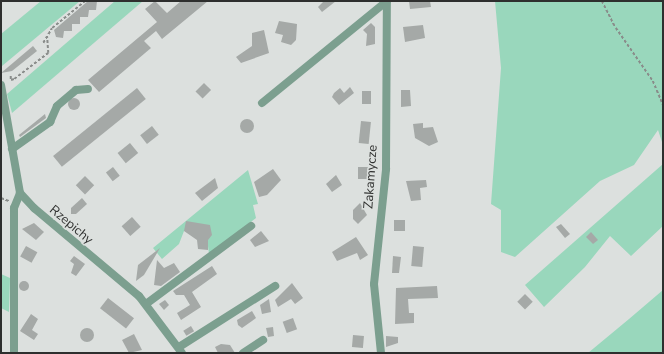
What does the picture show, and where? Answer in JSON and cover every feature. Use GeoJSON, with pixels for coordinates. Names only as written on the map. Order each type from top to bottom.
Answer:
{"type":"FeatureCollection","features":[{"type":"Feature","properties":{"kind":"street"},"geometry":{"type":"LineString","coordinates":[[262,103],[387,1]]}},
{"type":"Feature","properties":{"kind":"street","name":"Zakamycze"},"geometry":{"type":"LineString","coordinates":[[381,353],[374,284],[386,169],[387,1]]}},
{"type":"Feature","properties":{"kind":"street"},"geometry":{"type":"LineString","coordinates":[[1,85],[20,193],[14,204],[14,353]]}},
{"type":"Feature","properties":{"kind":"street"},"geometry":{"type":"LineString","coordinates":[[12,149],[50,122],[57,106],[76,90],[88,89]]}},
{"type":"Feature","properties":{"kind":"street","name":"Rzepichy"},"geometry":{"type":"LineString","coordinates":[[20,193],[34,208],[146,304],[180,350]]}},
{"type":"Feature","properties":{"kind":"street"},"geometry":{"type":"LineString","coordinates":[[146,304],[251,226]]}},
{"type":"Feature","properties":{"kind":"street"},"geometry":{"type":"LineString","coordinates":[[180,350],[275,286]]}},
{"type":"Feature","properties":{"kind":"street"},"geometry":{"type":"LineString","coordinates":[[243,353],[263,340]]}},
{"type":"Feature","properties":{"kind":"path"},"geometry":{"type":"LineString","coordinates":[[43,43],[47,37],[85,1]]}},
{"type":"Feature","properties":{"kind":"path"},"geometry":{"type":"LineString","coordinates":[[602,1],[616,28],[653,81],[663,104]]}},
{"type":"Feature","properties":{"kind":"path"},"geometry":{"type":"LineString","coordinates":[[11,76],[11,80],[14,79],[48,53],[47,37]]}},
{"type":"Feature","properties":{"kind":"path"},"geometry":{"type":"LineString","coordinates":[[1,198],[14,204]]}},
{"type":"Feature","properties":{"kind":"green space"},"geometry":{"type":"Polygon","coordinates":[[[41,1],[80,1],[2,66],[1,34],[41,1]]]}},
{"type":"Feature","properties":{"kind":"green space"},"geometry":{"type":"Polygon","coordinates":[[[115,1],[143,1],[12,113],[7,94],[115,1]]]}},
{"type":"Feature","properties":{"kind":"green space"},"geometry":{"type":"Polygon","coordinates":[[[495,1],[663,1],[663,145],[658,130],[634,165],[600,181],[515,257],[501,252],[501,210],[491,204],[501,68],[495,1]]]}},
{"type":"Feature","properties":{"kind":"green space"},"geometry":{"type":"Polygon","coordinates":[[[663,164],[663,226],[631,256],[610,236],[585,267],[544,307],[525,285],[663,164]]]}},
{"type":"Feature","properties":{"kind":"green space"},"geometry":{"type":"Polygon","coordinates":[[[248,170],[258,204],[253,205],[256,218],[209,254],[207,238],[197,225],[184,231],[179,244],[162,259],[153,248],[248,170]]]}},
{"type":"Feature","properties":{"kind":"green space"},"geometry":{"type":"Polygon","coordinates":[[[1,274],[10,278],[9,312],[1,308],[1,274]]]}},
{"type":"Feature","properties":{"kind":"green space"},"geometry":{"type":"Polygon","coordinates":[[[663,290],[663,353],[588,353],[629,319],[663,290]]]}},
{"type":"Feature","properties":{"kind":"building"},"geometry":{"type":"Polygon","coordinates":[[[88,1],[97,1],[96,10],[89,10],[88,17],[80,17],[80,24],[72,24],[72,31],[64,31],[63,38],[56,37],[54,30],[88,1]]]}},
{"type":"Feature","properties":{"kind":"building"},"geometry":{"type":"Polygon","coordinates":[[[155,1],[167,13],[181,1],[208,1],[162,39],[156,31],[144,41],[151,48],[99,92],[88,80],[157,22],[145,9],[155,1]]]}},
{"type":"Feature","properties":{"kind":"building"},"geometry":{"type":"Polygon","coordinates":[[[324,1],[336,1],[322,12],[318,7],[324,1]]]}},
{"type":"Feature","properties":{"kind":"building"},"geometry":{"type":"Polygon","coordinates":[[[409,1],[430,1],[431,7],[410,9],[409,1]]]}},
{"type":"Feature","properties":{"kind":"building"},"geometry":{"type":"Polygon","coordinates":[[[279,21],[297,24],[296,40],[291,45],[281,42],[283,35],[275,33],[279,21]]]}},
{"type":"Feature","properties":{"kind":"building"},"geometry":{"type":"Polygon","coordinates":[[[371,23],[375,27],[375,44],[366,46],[367,34],[363,30],[371,23]]]}},
{"type":"Feature","properties":{"kind":"building"},"geometry":{"type":"Polygon","coordinates":[[[423,25],[425,38],[405,42],[403,27],[423,25]]]}},
{"type":"Feature","properties":{"kind":"building"},"geometry":{"type":"Polygon","coordinates":[[[264,30],[269,53],[241,63],[236,57],[252,46],[252,33],[264,30]]]}},
{"type":"Feature","properties":{"kind":"building"},"geometry":{"type":"Polygon","coordinates":[[[33,46],[37,51],[12,71],[1,73],[33,46]]]}},
{"type":"Feature","properties":{"kind":"building"},"geometry":{"type":"Polygon","coordinates":[[[204,83],[211,90],[203,99],[196,91],[204,83]]]}},
{"type":"Feature","properties":{"kind":"building"},"geometry":{"type":"Polygon","coordinates":[[[350,87],[354,93],[339,105],[332,97],[334,93],[340,88],[344,93],[350,87]]]}},
{"type":"Feature","properties":{"kind":"building"},"geometry":{"type":"Polygon","coordinates":[[[137,88],[146,99],[62,167],[53,156],[137,88]]]}},
{"type":"Feature","properties":{"kind":"building"},"geometry":{"type":"Polygon","coordinates":[[[401,90],[410,90],[411,106],[401,107],[401,90]]]}},
{"type":"Feature","properties":{"kind":"building"},"geometry":{"type":"Polygon","coordinates":[[[362,91],[371,91],[371,104],[362,104],[362,91]]]}},
{"type":"Feature","properties":{"kind":"building"},"geometry":{"type":"Polygon","coordinates":[[[74,98],[78,100],[80,104],[78,108],[74,110],[70,108],[68,104],[70,100],[74,98]]]}},
{"type":"Feature","properties":{"kind":"building"},"geometry":{"type":"Polygon","coordinates":[[[45,114],[46,118],[20,137],[19,135],[45,114]]]}},
{"type":"Feature","properties":{"kind":"building"},"geometry":{"type":"Polygon","coordinates":[[[244,119],[250,119],[254,123],[254,129],[250,133],[244,133],[240,129],[240,123],[244,119]]]}},
{"type":"Feature","properties":{"kind":"building"},"geometry":{"type":"Polygon","coordinates":[[[361,121],[371,122],[369,144],[359,143],[361,121]]]}},
{"type":"Feature","properties":{"kind":"building"},"geometry":{"type":"Polygon","coordinates":[[[423,123],[423,128],[433,127],[438,142],[429,146],[415,138],[413,124],[423,123]]]}},
{"type":"Feature","properties":{"kind":"building"},"geometry":{"type":"Polygon","coordinates":[[[152,126],[159,135],[147,144],[140,135],[152,126]]]}},
{"type":"Feature","properties":{"kind":"building"},"geometry":{"type":"Polygon","coordinates":[[[130,143],[138,153],[126,163],[118,153],[130,143]]]}},
{"type":"Feature","properties":{"kind":"building"},"geometry":{"type":"Polygon","coordinates":[[[113,167],[120,176],[113,181],[106,173],[113,167]]]}},
{"type":"Feature","properties":{"kind":"building"},"geometry":{"type":"Polygon","coordinates":[[[358,167],[368,167],[368,179],[358,179],[358,167]]]}},
{"type":"Feature","properties":{"kind":"building"},"geometry":{"type":"Polygon","coordinates":[[[273,169],[281,180],[267,195],[259,197],[254,182],[273,169]]]}},
{"type":"Feature","properties":{"kind":"building"},"geometry":{"type":"Polygon","coordinates":[[[336,175],[342,185],[332,192],[326,184],[336,175]]]}},
{"type":"Feature","properties":{"kind":"building"},"geometry":{"type":"Polygon","coordinates":[[[85,176],[94,185],[85,194],[76,185],[85,176]]]}},
{"type":"Feature","properties":{"kind":"building"},"geometry":{"type":"Polygon","coordinates":[[[215,178],[218,188],[202,201],[195,193],[215,178]]]}},
{"type":"Feature","properties":{"kind":"building"},"geometry":{"type":"Polygon","coordinates":[[[426,180],[427,187],[420,188],[421,200],[411,201],[406,181],[426,180]]]}},
{"type":"Feature","properties":{"kind":"building"},"geometry":{"type":"Polygon","coordinates":[[[82,198],[87,204],[76,214],[71,214],[71,208],[82,198]]]}},
{"type":"Feature","properties":{"kind":"building"},"geometry":{"type":"Polygon","coordinates":[[[360,203],[367,215],[358,224],[353,219],[353,210],[360,203]]]}},
{"type":"Feature","properties":{"kind":"building"},"geometry":{"type":"Polygon","coordinates":[[[132,217],[141,227],[130,236],[122,226],[132,217]]]}},
{"type":"Feature","properties":{"kind":"building"},"geometry":{"type":"Polygon","coordinates":[[[394,220],[405,220],[405,231],[394,231],[394,220]]]}},
{"type":"Feature","properties":{"kind":"building"},"geometry":{"type":"Polygon","coordinates":[[[186,221],[210,225],[212,235],[208,240],[208,250],[198,249],[197,240],[184,231],[186,221]]]}},
{"type":"Feature","properties":{"kind":"building"},"geometry":{"type":"Polygon","coordinates":[[[34,223],[44,232],[36,240],[22,229],[34,223]]]}},
{"type":"Feature","properties":{"kind":"building"},"geometry":{"type":"Polygon","coordinates":[[[561,224],[570,234],[565,238],[556,227],[561,224]]]}},
{"type":"Feature","properties":{"kind":"building"},"geometry":{"type":"Polygon","coordinates":[[[261,231],[269,241],[255,247],[250,240],[261,231]]]}},
{"type":"Feature","properties":{"kind":"building"},"geometry":{"type":"Polygon","coordinates":[[[591,232],[598,240],[593,244],[586,237],[591,232]]]}},
{"type":"Feature","properties":{"kind":"building"},"geometry":{"type":"Polygon","coordinates":[[[356,237],[368,255],[360,260],[357,253],[337,261],[332,252],[356,237]]]}},
{"type":"Feature","properties":{"kind":"building"},"geometry":{"type":"Polygon","coordinates":[[[26,246],[37,252],[32,263],[20,256],[26,246]]]}},
{"type":"Feature","properties":{"kind":"building"},"geometry":{"type":"Polygon","coordinates":[[[413,246],[424,247],[422,267],[411,266],[413,246]]]}},
{"type":"Feature","properties":{"kind":"building"},"geometry":{"type":"Polygon","coordinates":[[[160,248],[144,275],[136,281],[138,265],[160,248]]]}},
{"type":"Feature","properties":{"kind":"building"},"geometry":{"type":"Polygon","coordinates":[[[74,256],[85,264],[76,276],[71,273],[74,264],[70,261],[74,256]]]}},
{"type":"Feature","properties":{"kind":"building"},"geometry":{"type":"Polygon","coordinates":[[[393,256],[401,257],[399,273],[392,273],[393,256]]]}},
{"type":"Feature","properties":{"kind":"building"},"geometry":{"type":"Polygon","coordinates":[[[157,260],[164,268],[174,263],[180,272],[161,286],[154,285],[157,260]]]}},
{"type":"Feature","properties":{"kind":"building"},"geometry":{"type":"Polygon","coordinates":[[[212,266],[217,274],[192,292],[201,307],[181,320],[177,313],[190,305],[184,295],[176,295],[173,291],[212,266]]]}},
{"type":"Feature","properties":{"kind":"building"},"geometry":{"type":"Polygon","coordinates":[[[22,281],[26,281],[28,282],[28,290],[22,291],[19,288],[19,284],[22,281]]]}},
{"type":"Feature","properties":{"kind":"building"},"geometry":{"type":"Polygon","coordinates":[[[292,283],[303,298],[295,304],[291,299],[278,307],[275,300],[292,283]]]}},
{"type":"Feature","properties":{"kind":"building"},"geometry":{"type":"Polygon","coordinates":[[[437,286],[438,298],[408,299],[409,313],[414,313],[414,323],[395,324],[396,288],[437,286]]]}},
{"type":"Feature","properties":{"kind":"building"},"geometry":{"type":"Polygon","coordinates":[[[525,294],[533,302],[525,310],[517,302],[525,294]]]}},
{"type":"Feature","properties":{"kind":"building"},"geometry":{"type":"Polygon","coordinates":[[[108,298],[134,318],[126,329],[100,308],[108,298]]]}},
{"type":"Feature","properties":{"kind":"building"},"geometry":{"type":"Polygon","coordinates":[[[269,299],[271,312],[262,314],[260,305],[269,299]]]}},
{"type":"Feature","properties":{"kind":"building"},"geometry":{"type":"Polygon","coordinates":[[[165,300],[169,305],[164,310],[159,304],[165,300]]]}},
{"type":"Feature","properties":{"kind":"building"},"geometry":{"type":"Polygon","coordinates":[[[252,311],[256,318],[242,328],[238,325],[237,320],[252,311]]]}},
{"type":"Feature","properties":{"kind":"building"},"geometry":{"type":"Polygon","coordinates":[[[31,314],[38,319],[32,330],[38,334],[34,340],[20,331],[31,314]]]}},
{"type":"Feature","properties":{"kind":"building"},"geometry":{"type":"Polygon","coordinates":[[[293,318],[297,329],[287,333],[283,322],[293,318]]]}},
{"type":"Feature","properties":{"kind":"building"},"geometry":{"type":"Polygon","coordinates":[[[191,326],[194,331],[186,336],[183,331],[191,326]]]}},
{"type":"Feature","properties":{"kind":"building"},"geometry":{"type":"Polygon","coordinates":[[[273,327],[274,336],[268,337],[266,328],[273,327]]]}},
{"type":"Feature","properties":{"kind":"building"},"geometry":{"type":"Polygon","coordinates":[[[87,328],[92,330],[94,335],[92,340],[87,342],[82,340],[80,335],[82,330],[87,328]]]}},
{"type":"Feature","properties":{"kind":"building"},"geometry":{"type":"Polygon","coordinates":[[[134,334],[142,350],[129,353],[122,340],[134,334]]]}},
{"type":"Feature","properties":{"kind":"building"},"geometry":{"type":"Polygon","coordinates":[[[353,335],[364,336],[363,348],[352,347],[353,335]]]}},
{"type":"Feature","properties":{"kind":"building"},"geometry":{"type":"Polygon","coordinates":[[[386,336],[398,337],[398,343],[386,347],[386,336]]]}},
{"type":"Feature","properties":{"kind":"building"},"geometry":{"type":"Polygon","coordinates":[[[221,344],[230,345],[235,353],[218,353],[215,347],[221,344]]]}}]}
